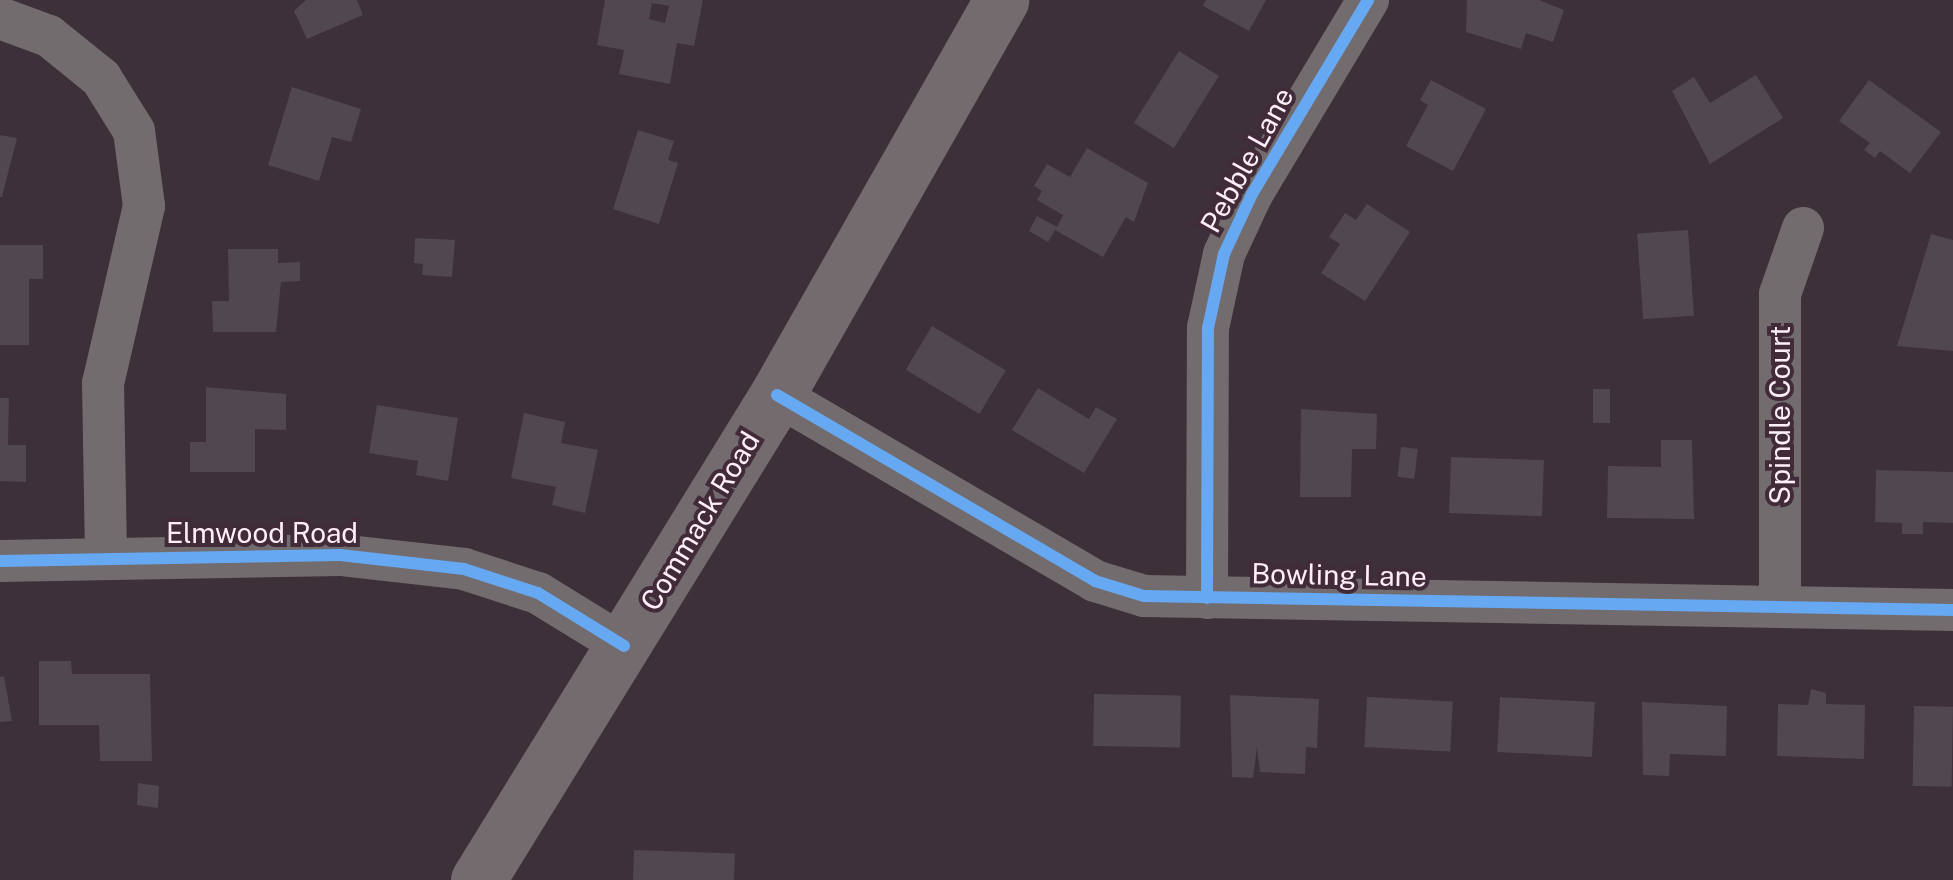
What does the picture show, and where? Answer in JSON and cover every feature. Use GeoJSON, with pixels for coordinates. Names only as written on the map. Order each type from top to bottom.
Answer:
{"type":"FeatureCollection","features":[{"type":"Feature","properties":{"kind":"main road","name":"Commack Road"},"geometry":{"type":"LineString","coordinates":[[478,880],[778,395],[1001,0]]}},
{"type":"Feature","properties":{"kind":"street","name":"Pebble Lane"},"geometry":{"type":"LineString","coordinates":[[1208,598],[1208,328],[1224,254],[1252,194],[1368,0]]}},
{"type":"Feature","properties":{"kind":"street"},"geometry":{"type":"LineString","coordinates":[[0,18],[50,36],[101,78],[134,131],[144,206],[102,383],[106,558]]}},
{"type":"Feature","properties":{"kind":"street","name":"Spindle Court"},"geometry":{"type":"LineString","coordinates":[[1780,606],[1780,294],[1803,228]]}},
{"type":"Feature","properties":{"kind":"street","name":"Bowling Lane"},"geometry":{"type":"LineString","coordinates":[[778,395],[1095,580],[1144,596],[1953,610]]}},
{"type":"Feature","properties":{"kind":"street","name":"Elmwood Road"},"geometry":{"type":"LineString","coordinates":[[0,561],[340,555],[464,570],[538,592],[624,646]]}},
{"type":"Feature","properties":{"kind":"building"},"geometry":{"type":"Polygon","coordinates":[[[306,0],[357,0],[363,15],[307,39],[294,11],[306,0]]]}},
{"type":"Feature","properties":{"kind":"building"},"geometry":{"type":"Polygon","coordinates":[[[605,0],[703,0],[694,46],[677,43],[670,84],[619,74],[624,50],[597,45],[605,0]],[[652,3],[649,19],[665,23],[669,6],[652,3]]]}},
{"type":"Feature","properties":{"kind":"building"},"geometry":{"type":"Polygon","coordinates":[[[1206,0],[1266,0],[1249,31],[1203,6],[1206,0]]]}},
{"type":"Feature","properties":{"kind":"building"},"geometry":{"type":"Polygon","coordinates":[[[1467,0],[1539,0],[1564,10],[1553,42],[1526,33],[1521,49],[1466,32],[1467,0]]]}},
{"type":"Feature","properties":{"kind":"building"},"geometry":{"type":"Polygon","coordinates":[[[1179,51],[1219,76],[1174,148],[1134,123],[1179,51]]]}},
{"type":"Feature","properties":{"kind":"building"},"geometry":{"type":"Polygon","coordinates":[[[1756,75],[1783,118],[1710,164],[1672,91],[1694,77],[1710,103],[1756,75]]]}},
{"type":"Feature","properties":{"kind":"building"},"geometry":{"type":"Polygon","coordinates":[[[1431,80],[1486,109],[1453,171],[1406,146],[1428,105],[1420,100],[1431,80]]]}},
{"type":"Feature","properties":{"kind":"building"},"geometry":{"type":"Polygon","coordinates":[[[1869,80],[1941,132],[1910,173],[1880,151],[1875,158],[1864,150],[1870,143],[1839,121],[1869,80]]]}},
{"type":"Feature","properties":{"kind":"building"},"geometry":{"type":"Polygon","coordinates":[[[292,87],[361,109],[351,142],[332,137],[319,181],[268,165],[292,87]]]}},
{"type":"Feature","properties":{"kind":"building"},"geometry":{"type":"Polygon","coordinates":[[[638,130],[674,141],[668,160],[678,163],[659,224],[613,209],[638,130]]]}},
{"type":"Feature","properties":{"kind":"building"},"geometry":{"type":"Polygon","coordinates":[[[0,135],[17,138],[2,197],[0,197],[0,135]]]}},
{"type":"Feature","properties":{"kind":"building"},"geometry":{"type":"Polygon","coordinates":[[[1087,148],[1148,183],[1134,222],[1126,217],[1103,257],[1055,230],[1048,242],[1029,231],[1037,216],[1057,227],[1063,215],[1037,200],[1042,191],[1034,186],[1047,164],[1070,177],[1087,148]]]}},
{"type":"Feature","properties":{"kind":"building"},"geometry":{"type":"Polygon","coordinates":[[[1367,204],[1410,232],[1365,301],[1321,273],[1340,244],[1329,237],[1345,213],[1356,220],[1367,204]]]}},
{"type":"Feature","properties":{"kind":"building"},"geometry":{"type":"Polygon","coordinates":[[[1688,230],[1694,316],[1643,319],[1637,234],[1688,230]]]}},
{"type":"Feature","properties":{"kind":"building"},"geometry":{"type":"Polygon","coordinates":[[[1931,234],[1953,240],[1953,351],[1897,346],[1931,234]]]}},
{"type":"Feature","properties":{"kind":"building"},"geometry":{"type":"Polygon","coordinates":[[[415,238],[455,240],[452,277],[422,275],[423,264],[414,263],[415,238]]]}},
{"type":"Feature","properties":{"kind":"building"},"geometry":{"type":"Polygon","coordinates":[[[0,245],[43,245],[43,279],[29,279],[29,345],[0,345],[0,245]]]}},
{"type":"Feature","properties":{"kind":"building"},"geometry":{"type":"Polygon","coordinates":[[[228,249],[278,249],[278,263],[300,262],[300,281],[281,282],[276,332],[213,332],[212,301],[229,301],[228,249]]]}},
{"type":"Feature","properties":{"kind":"building"},"geometry":{"type":"Polygon","coordinates":[[[932,326],[1006,370],[979,414],[906,370],[932,326]]]}},
{"type":"Feature","properties":{"kind":"building"},"geometry":{"type":"Polygon","coordinates":[[[206,387],[286,394],[286,430],[255,429],[255,472],[190,472],[190,442],[206,442],[206,387]]]}},
{"type":"Feature","properties":{"kind":"building"},"geometry":{"type":"Polygon","coordinates":[[[1038,388],[1089,419],[1096,407],[1117,419],[1084,473],[1012,430],[1038,388]]]}},
{"type":"Feature","properties":{"kind":"building"},"geometry":{"type":"Polygon","coordinates":[[[1593,389],[1610,389],[1610,423],[1593,423],[1593,389]]]}},
{"type":"Feature","properties":{"kind":"building"},"geometry":{"type":"Polygon","coordinates":[[[0,398],[9,398],[8,445],[26,445],[26,482],[0,481],[0,398]]]}},
{"type":"Feature","properties":{"kind":"building"},"geometry":{"type":"Polygon","coordinates":[[[377,405],[458,418],[448,481],[416,475],[418,461],[369,453],[377,405]]]}},
{"type":"Feature","properties":{"kind":"building"},"geometry":{"type":"Polygon","coordinates":[[[1301,409],[1377,414],[1376,449],[1352,449],[1351,497],[1300,497],[1301,409]]]}},
{"type":"Feature","properties":{"kind":"building"},"geometry":{"type":"Polygon","coordinates":[[[524,413],[565,422],[561,443],[598,450],[585,513],[552,505],[556,487],[511,478],[524,413]]]}},
{"type":"Feature","properties":{"kind":"building"},"geometry":{"type":"Polygon","coordinates":[[[1661,440],[1692,440],[1694,519],[1607,518],[1608,466],[1661,467],[1661,440]]]}},
{"type":"Feature","properties":{"kind":"building"},"geometry":{"type":"Polygon","coordinates":[[[1401,447],[1418,449],[1414,479],[1397,477],[1401,447]]]}},
{"type":"Feature","properties":{"kind":"building"},"geometry":{"type":"Polygon","coordinates":[[[1451,457],[1544,460],[1542,516],[1449,513],[1451,457]]]}},
{"type":"Feature","properties":{"kind":"building"},"geometry":{"type":"Polygon","coordinates":[[[1876,470],[1953,472],[1953,523],[1923,522],[1923,534],[1902,534],[1902,523],[1875,522],[1876,470]]]}},
{"type":"Feature","properties":{"kind":"building"},"geometry":{"type":"Polygon","coordinates":[[[39,661],[71,661],[72,674],[150,674],[152,761],[100,761],[99,725],[39,725],[39,661]]]}},
{"type":"Feature","properties":{"kind":"building"},"geometry":{"type":"Polygon","coordinates":[[[4,676],[12,721],[0,722],[0,677],[4,676]]]}},
{"type":"Feature","properties":{"kind":"building"},"geometry":{"type":"Polygon","coordinates":[[[1811,689],[1826,693],[1826,704],[1865,705],[1864,759],[1777,756],[1778,704],[1808,705],[1811,689]]]}},
{"type":"Feature","properties":{"kind":"building"},"geometry":{"type":"Polygon","coordinates":[[[1094,694],[1181,696],[1180,748],[1093,746],[1094,694]]]}},
{"type":"Feature","properties":{"kind":"building"},"geometry":{"type":"Polygon","coordinates":[[[1230,695],[1319,699],[1317,748],[1306,747],[1305,774],[1260,772],[1257,747],[1253,778],[1232,777],[1230,695]]]}},
{"type":"Feature","properties":{"kind":"building"},"geometry":{"type":"Polygon","coordinates":[[[1367,697],[1453,702],[1450,751],[1364,747],[1367,697]]]}},
{"type":"Feature","properties":{"kind":"building"},"geometry":{"type":"Polygon","coordinates":[[[1500,697],[1595,702],[1592,757],[1497,752],[1500,697]]]}},
{"type":"Feature","properties":{"kind":"building"},"geometry":{"type":"Polygon","coordinates":[[[1642,702],[1727,706],[1726,756],[1670,754],[1669,776],[1643,775],[1642,702]]]}},
{"type":"Feature","properties":{"kind":"building"},"geometry":{"type":"Polygon","coordinates":[[[1914,706],[1953,707],[1952,787],[1913,786],[1914,706]]]}},
{"type":"Feature","properties":{"kind":"building"},"geometry":{"type":"Polygon","coordinates":[[[138,783],[159,786],[158,808],[137,805],[138,783]]]}},
{"type":"Feature","properties":{"kind":"building"},"geometry":{"type":"Polygon","coordinates":[[[634,850],[735,854],[734,880],[633,880],[634,850]]]}},
{"type":"Feature","properties":{"kind":"cycle path"},"geometry":{"type":"LineString","coordinates":[[1207,598],[1208,328],[1224,254],[1252,194],[1368,0]]}},
{"type":"Feature","properties":{"kind":"cycle path"},"geometry":{"type":"LineString","coordinates":[[777,395],[1095,581],[1144,596],[1953,610]]}},
{"type":"Feature","properties":{"kind":"cycle path"},"geometry":{"type":"LineString","coordinates":[[0,561],[340,555],[464,569],[538,593],[624,646]]}}]}
